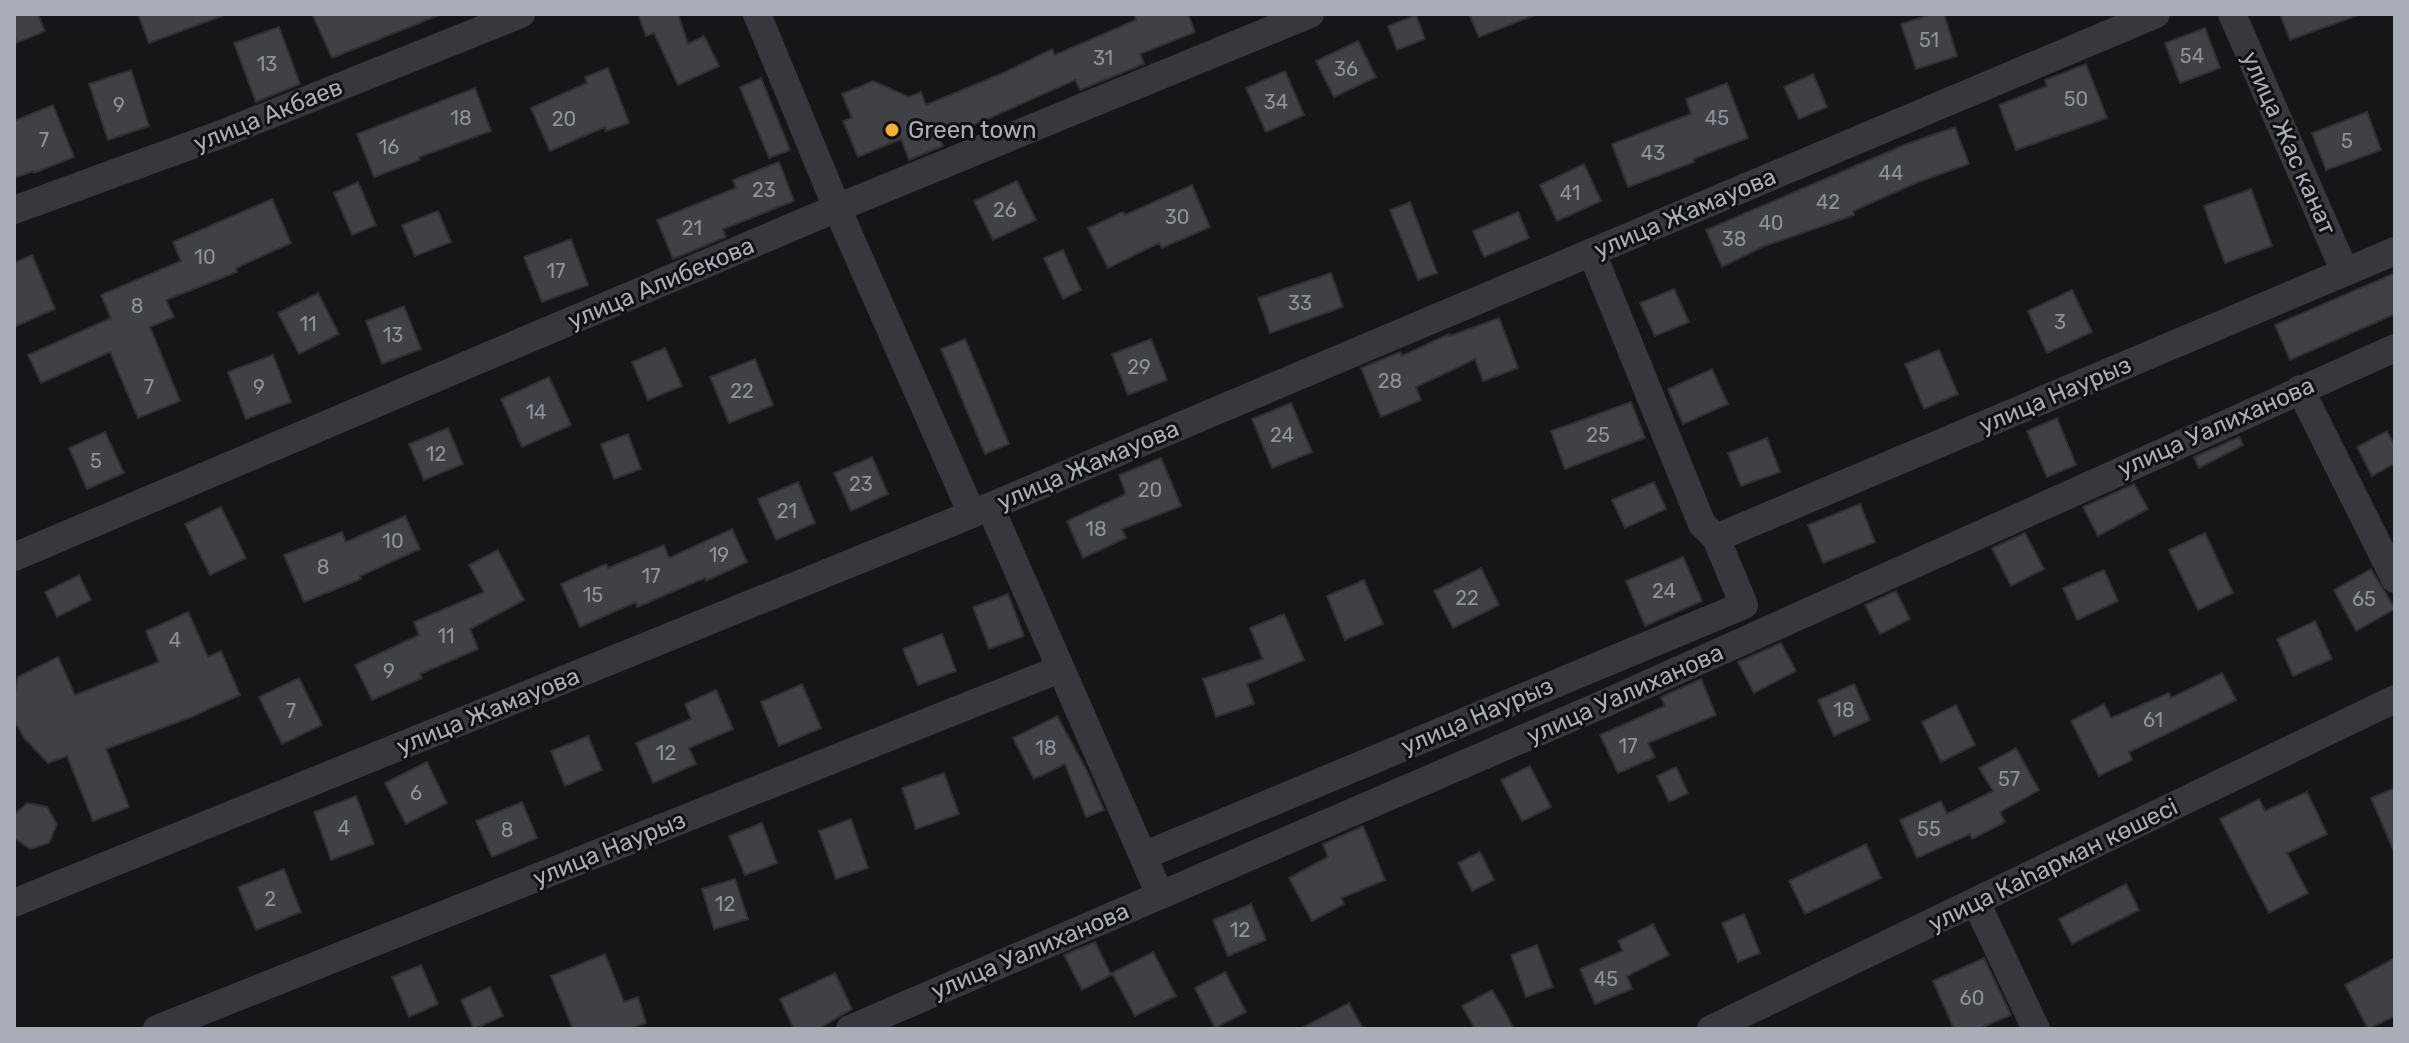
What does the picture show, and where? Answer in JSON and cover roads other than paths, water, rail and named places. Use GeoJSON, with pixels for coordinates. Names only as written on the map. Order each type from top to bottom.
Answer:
{"type":"FeatureCollection","features":[{"type":"Feature","properties":{"kind":"street","name":"улица Акбаев"},"geometry":{"type":"LineString","coordinates":[[14,210],[219,135],[521,14]]}},
{"type":"Feature","properties":{"kind":"street"},"geometry":{"type":"LineString","coordinates":[[757,14],[837,208],[1060,669],[1160,895]]}},
{"type":"Feature","properties":{"kind":"street","name":"улица Алибекова"},"geometry":{"type":"LineString","coordinates":[[14,557],[837,208],[1310,14]]}},
{"type":"Feature","properties":{"kind":"street","name":"улица Жамауова"},"geometry":{"type":"LineString","coordinates":[[14,903],[981,510],[2156,14]]}},
{"type":"Feature","properties":{"kind":"street","name":"улица Жас канат"},"geometry":{"type":"LineString","coordinates":[[2232,14],[2345,272]]}},
{"type":"Feature","properties":{"kind":"street","name":"улица Наурыз"},"geometry":{"type":"LineString","coordinates":[[1716,538],[2395,251]]}},
{"type":"Feature","properties":{"kind":"street","name":"улица Наурыз"},"geometry":{"type":"LineString","coordinates":[[1143,856],[1744,605],[1716,538],[1702,524],[1592,253]]}},
{"type":"Feature","properties":{"kind":"street","name":"улица Уалиханова"},"geometry":{"type":"LineString","coordinates":[[850,1029],[1601,705],[2395,348]]}},
{"type":"Feature","properties":{"kind":"street"},"geometry":{"type":"LineString","coordinates":[[2300,389],[2395,579]]}},
{"type":"Feature","properties":{"kind":"street","name":"улица Наурыз"},"geometry":{"type":"LineString","coordinates":[[157,1029],[1060,669]]}},
{"type":"Feature","properties":{"kind":"street","name":"улица Каһарман көшесі"},"geometry":{"type":"LineString","coordinates":[[1711,1029],[2395,699]]}},
{"type":"Feature","properties":{"kind":"street"},"geometry":{"type":"LineString","coordinates":[[1976,902],[2036,1029]]}},
{"type":"Feature","properties":{"kind":"place","name":"Green town"},"geometry":{"type":"Point","coordinates":[892,130]}}]}
